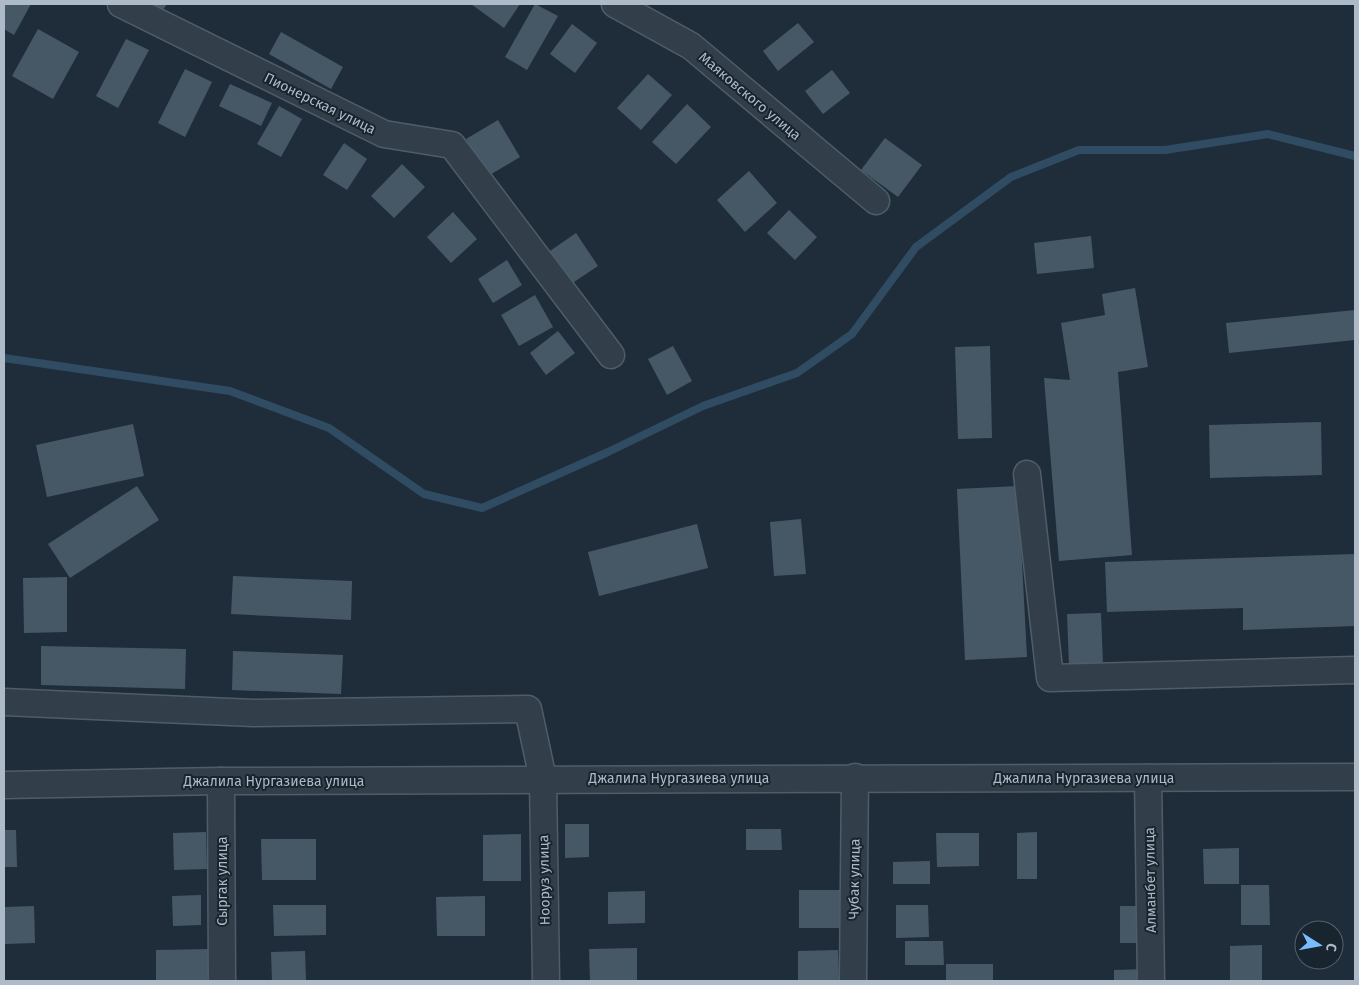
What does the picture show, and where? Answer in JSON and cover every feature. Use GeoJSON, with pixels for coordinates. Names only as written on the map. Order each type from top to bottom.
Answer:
{"type":"FeatureCollection","features":[{"type":"Feature","properties":{"kind":"street","name":"Пионерская улица"},"geometry":{"type":"LineString","coordinates":[[120,4],[384,134],[452,145],[611,355]]}},
{"type":"Feature","properties":{"kind":"street","name":"Маяковского улица"},"geometry":{"type":"LineString","coordinates":[[615,4],[691,46],[876,201]]}},
{"type":"Feature","properties":{"kind":"street"},"geometry":{"type":"LineString","coordinates":[[1027,474],[1050,678],[1355,670]]}},
{"type":"Feature","properties":{"kind":"street","name":"Нооруз улица"},"geometry":{"type":"LineString","coordinates":[[4,702],[253,713],[528,709],[543,779],[546,981]]}},
{"type":"Feature","properties":{"kind":"street","name":"Джалила Нургазиева улица"},"geometry":{"type":"LineString","coordinates":[[4,785],[221,781],[855,777],[1355,777]]}},
{"type":"Feature","properties":{"kind":"street","name":"Чубак улица"},"geometry":{"type":"LineString","coordinates":[[853,981],[855,777]]}},
{"type":"Feature","properties":{"kind":"street","name":"Алманбет улица"},"geometry":{"type":"LineString","coordinates":[[1148,778],[1152,981]]}},
{"type":"Feature","properties":{"kind":"street","name":"Сыргак улица"},"geometry":{"type":"LineString","coordinates":[[221,781],[222,981]]}},
{"type":"Feature","properties":{"kind":"building"},"geometry":{"type":"Polygon","coordinates":[[[4,4],[31,4],[14,35],[4,29],[4,4]]]}},
{"type":"Feature","properties":{"kind":"building"},"geometry":{"type":"Polygon","coordinates":[[[151,4],[167,4],[163,10],[151,4]]]}},
{"type":"Feature","properties":{"kind":"building"},"geometry":{"type":"Polygon","coordinates":[[[471,4],[520,4],[504,28],[471,4]]]}},
{"type":"Feature","properties":{"kind":"building"},"geometry":{"type":"Polygon","coordinates":[[[535,4],[558,16],[527,70],[505,57],[535,4]]]}},
{"type":"Feature","properties":{"kind":"building"},"geometry":{"type":"Polygon","coordinates":[[[798,23],[814,42],[778,71],[763,51],[798,23]]]}},
{"type":"Feature","properties":{"kind":"building"},"geometry":{"type":"Polygon","coordinates":[[[572,24],[597,43],[575,73],[550,54],[572,24]]]}},
{"type":"Feature","properties":{"kind":"building"},"geometry":{"type":"Polygon","coordinates":[[[38,29],[79,52],[53,99],[12,76],[38,29]]]}},
{"type":"Feature","properties":{"kind":"building"},"geometry":{"type":"Polygon","coordinates":[[[281,32],[343,67],[331,89],[269,54],[281,32]]]}},
{"type":"Feature","properties":{"kind":"building"},"geometry":{"type":"Polygon","coordinates":[[[126,39],[149,50],[118,108],[96,96],[126,39]]]}},
{"type":"Feature","properties":{"kind":"building"},"geometry":{"type":"Polygon","coordinates":[[[185,69],[212,82],[185,137],[158,123],[185,69]]]}},
{"type":"Feature","properties":{"kind":"building"},"geometry":{"type":"Polygon","coordinates":[[[832,70],[850,93],[823,114],[805,91],[832,70]]]}},
{"type":"Feature","properties":{"kind":"building"},"geometry":{"type":"Polygon","coordinates":[[[648,74],[672,95],[641,130],[617,108],[648,74]]]}},
{"type":"Feature","properties":{"kind":"building"},"geometry":{"type":"Polygon","coordinates":[[[230,84],[272,103],[261,126],[219,106],[230,84]]]}},
{"type":"Feature","properties":{"kind":"building"},"geometry":{"type":"Polygon","coordinates":[[[687,104],[711,127],[676,164],[652,142],[687,104]]]}},
{"type":"Feature","properties":{"kind":"building"},"geometry":{"type":"Polygon","coordinates":[[[279,106],[302,119],[281,157],[257,144],[279,106]]]}},
{"type":"Feature","properties":{"kind":"building"},"geometry":{"type":"Polygon","coordinates":[[[498,120],[520,157],[488,176],[466,139],[498,120]]]}},
{"type":"Feature","properties":{"kind":"building"},"geometry":{"type":"Polygon","coordinates":[[[885,138],[922,165],[898,197],[861,170],[885,138]]]}},
{"type":"Feature","properties":{"kind":"building"},"geometry":{"type":"Polygon","coordinates":[[[344,143],[367,159],[347,190],[323,175],[344,143]]]}},
{"type":"Feature","properties":{"kind":"building"},"geometry":{"type":"Polygon","coordinates":[[[402,164],[425,187],[394,218],[371,196],[402,164]]]}},
{"type":"Feature","properties":{"kind":"building"},"geometry":{"type":"Polygon","coordinates":[[[749,171],[777,203],[745,232],[717,200],[749,171]]]}},
{"type":"Feature","properties":{"kind":"building"},"geometry":{"type":"Polygon","coordinates":[[[789,210],[817,237],[795,260],[767,233],[789,210]]]}},
{"type":"Feature","properties":{"kind":"building"},"geometry":{"type":"Polygon","coordinates":[[[453,212],[477,239],[451,263],[427,237],[453,212]]]}},
{"type":"Feature","properties":{"kind":"building"},"geometry":{"type":"Polygon","coordinates":[[[576,233],[598,266],[571,284],[550,251],[576,233]]]}},
{"type":"Feature","properties":{"kind":"building"},"geometry":{"type":"Polygon","coordinates":[[[1091,236],[1094,268],[1037,274],[1034,243],[1091,236]]]}},
{"type":"Feature","properties":{"kind":"building"},"geometry":{"type":"Polygon","coordinates":[[[507,260],[522,285],[493,303],[478,279],[507,260]]]}},
{"type":"Feature","properties":{"kind":"building"},"geometry":{"type":"Polygon","coordinates":[[[1135,288],[1148,367],[1118,372],[1132,555],[1059,561],[1044,378],[1070,380],[1061,323],[1105,315],[1102,294],[1135,288]]]}},
{"type":"Feature","properties":{"kind":"building"},"geometry":{"type":"Polygon","coordinates":[[[535,295],[553,327],[519,346],[501,315],[535,295]]]}},
{"type":"Feature","properties":{"kind":"building"},"geometry":{"type":"Polygon","coordinates":[[[1355,310],[1355,340],[1229,353],[1226,323],[1355,310]]]}},
{"type":"Feature","properties":{"kind":"building"},"geometry":{"type":"Polygon","coordinates":[[[558,331],[575,353],[546,375],[530,353],[558,331]]]}},
{"type":"Feature","properties":{"kind":"building"},"geometry":{"type":"Polygon","coordinates":[[[673,346],[692,381],[667,395],[648,359],[673,346]]]}},
{"type":"Feature","properties":{"kind":"building"},"geometry":{"type":"Polygon","coordinates":[[[990,346],[992,438],[958,439],[955,347],[990,346]]]}},
{"type":"Feature","properties":{"kind":"building"},"geometry":{"type":"Polygon","coordinates":[[[1321,422],[1322,475],[1210,478],[1209,425],[1321,422]]]}},
{"type":"Feature","properties":{"kind":"building"},"geometry":{"type":"Polygon","coordinates":[[[133,424],[144,476],[47,497],[36,445],[133,424]]]}},
{"type":"Feature","properties":{"kind":"building"},"geometry":{"type":"Polygon","coordinates":[[[137,486],[159,520],[70,578],[48,544],[137,486]]]}},
{"type":"Feature","properties":{"kind":"building"},"geometry":{"type":"Polygon","coordinates":[[[1018,486],[1027,657],[965,660],[957,489],[1018,486]]]}},
{"type":"Feature","properties":{"kind":"building"},"geometry":{"type":"Polygon","coordinates":[[[801,519],[806,574],[774,576],[770,522],[801,519]]]}},
{"type":"Feature","properties":{"kind":"building"},"geometry":{"type":"Polygon","coordinates":[[[697,524],[708,568],[599,596],[588,552],[697,524]]]}},
{"type":"Feature","properties":{"kind":"building"},"geometry":{"type":"Polygon","coordinates":[[[1355,554],[1355,626],[1243,630],[1243,608],[1107,612],[1105,562],[1355,554]]]}},
{"type":"Feature","properties":{"kind":"building"},"geometry":{"type":"Polygon","coordinates":[[[233,576],[352,581],[351,620],[231,614],[233,576]]]}},
{"type":"Feature","properties":{"kind":"building"},"geometry":{"type":"Polygon","coordinates":[[[67,577],[67,632],[24,633],[23,578],[67,577]]]}},
{"type":"Feature","properties":{"kind":"building"},"geometry":{"type":"Polygon","coordinates":[[[1101,613],[1103,664],[1069,666],[1067,614],[1101,613]]]}},
{"type":"Feature","properties":{"kind":"building"},"geometry":{"type":"Polygon","coordinates":[[[41,646],[186,649],[185,689],[41,685],[41,646]]]}},
{"type":"Feature","properties":{"kind":"building"},"geometry":{"type":"Polygon","coordinates":[[[233,651],[343,655],[341,694],[232,690],[233,651]]]}},
{"type":"Feature","properties":{"kind":"building"},"geometry":{"type":"Polygon","coordinates":[[[565,824],[589,824],[589,857],[565,858],[565,824]]]}},
{"type":"Feature","properties":{"kind":"building"},"geometry":{"type":"Polygon","coordinates":[[[746,829],[781,829],[782,850],[746,850],[746,829]]]}},
{"type":"Feature","properties":{"kind":"building"},"geometry":{"type":"Polygon","coordinates":[[[4,830],[16,830],[17,867],[4,867],[4,830]]]}},
{"type":"Feature","properties":{"kind":"building"},"geometry":{"type":"Polygon","coordinates":[[[206,832],[207,869],[174,870],[173,833],[206,832]]]}},
{"type":"Feature","properties":{"kind":"building"},"geometry":{"type":"Polygon","coordinates":[[[1037,832],[1037,879],[1017,879],[1017,833],[1037,832]]]}},
{"type":"Feature","properties":{"kind":"building"},"geometry":{"type":"Polygon","coordinates":[[[936,833],[979,833],[979,866],[937,867],[936,833]]]}},
{"type":"Feature","properties":{"kind":"building"},"geometry":{"type":"Polygon","coordinates":[[[521,834],[521,881],[483,881],[483,835],[521,834]]]}},
{"type":"Feature","properties":{"kind":"building"},"geometry":{"type":"Polygon","coordinates":[[[261,839],[316,839],[316,880],[262,880],[261,839]]]}},
{"type":"Feature","properties":{"kind":"building"},"geometry":{"type":"Polygon","coordinates":[[[1239,848],[1239,884],[1204,884],[1203,849],[1239,848]]]}},
{"type":"Feature","properties":{"kind":"building"},"geometry":{"type":"Polygon","coordinates":[[[930,861],[930,884],[893,884],[893,862],[930,861]]]}},
{"type":"Feature","properties":{"kind":"building"},"geometry":{"type":"Polygon","coordinates":[[[1241,885],[1269,885],[1270,925],[1241,925],[1241,885]]]}},
{"type":"Feature","properties":{"kind":"building"},"geometry":{"type":"Polygon","coordinates":[[[799,890],[846,890],[846,928],[799,928],[799,890]]]}},
{"type":"Feature","properties":{"kind":"building"},"geometry":{"type":"Polygon","coordinates":[[[645,891],[645,923],[608,924],[608,892],[645,891]]]}},
{"type":"Feature","properties":{"kind":"building"},"geometry":{"type":"Polygon","coordinates":[[[201,895],[201,925],[173,926],[172,896],[201,895]]]}},
{"type":"Feature","properties":{"kind":"building"},"geometry":{"type":"Polygon","coordinates":[[[485,896],[485,936],[437,936],[436,897],[485,896]]]}},
{"type":"Feature","properties":{"kind":"building"},"geometry":{"type":"Polygon","coordinates":[[[273,905],[326,905],[326,935],[274,936],[273,905]]]}},
{"type":"Feature","properties":{"kind":"building"},"geometry":{"type":"Polygon","coordinates":[[[896,905],[928,905],[929,937],[896,938],[896,905]]]}},
{"type":"Feature","properties":{"kind":"building"},"geometry":{"type":"Polygon","coordinates":[[[34,906],[35,943],[5,944],[5,907],[34,906]]]}},
{"type":"Feature","properties":{"kind":"building"},"geometry":{"type":"Polygon","coordinates":[[[1120,906],[1142,906],[1143,943],[1120,943],[1120,906]]]}},
{"type":"Feature","properties":{"kind":"building"},"geometry":{"type":"Polygon","coordinates":[[[905,941],[943,941],[944,965],[905,965],[905,941]]]}},
{"type":"Feature","properties":{"kind":"building"},"geometry":{"type":"Polygon","coordinates":[[[1262,945],[1262,981],[1230,981],[1230,946],[1262,945]]]}},
{"type":"Feature","properties":{"kind":"building"},"geometry":{"type":"Polygon","coordinates":[[[637,948],[637,981],[590,981],[589,949],[637,948]]]}},
{"type":"Feature","properties":{"kind":"building"},"geometry":{"type":"Polygon","coordinates":[[[212,949],[213,981],[156,981],[156,950],[212,949]]]}},
{"type":"Feature","properties":{"kind":"building"},"geometry":{"type":"Polygon","coordinates":[[[838,950],[839,981],[798,981],[798,951],[838,950]]]}},
{"type":"Feature","properties":{"kind":"building"},"geometry":{"type":"Polygon","coordinates":[[[305,951],[306,980],[272,981],[271,952],[305,951]]]}},
{"type":"Feature","properties":{"kind":"building"},"geometry":{"type":"Polygon","coordinates":[[[946,964],[993,964],[993,981],[946,981],[946,964]]]}},
{"type":"Feature","properties":{"kind":"building"},"geometry":{"type":"Polygon","coordinates":[[[1147,969],[1147,981],[1114,981],[1114,970],[1147,969]]]}},
{"type":"Feature","properties":{"kind":"waterway"},"geometry":{"type":"LineString","coordinates":[[4,358],[230,391],[329,428],[424,494],[482,508],[608,452],[703,406],[797,373],[852,334],[916,247],[1011,177],[1079,150],[1165,150],[1268,134],[1355,156]]}}]}
